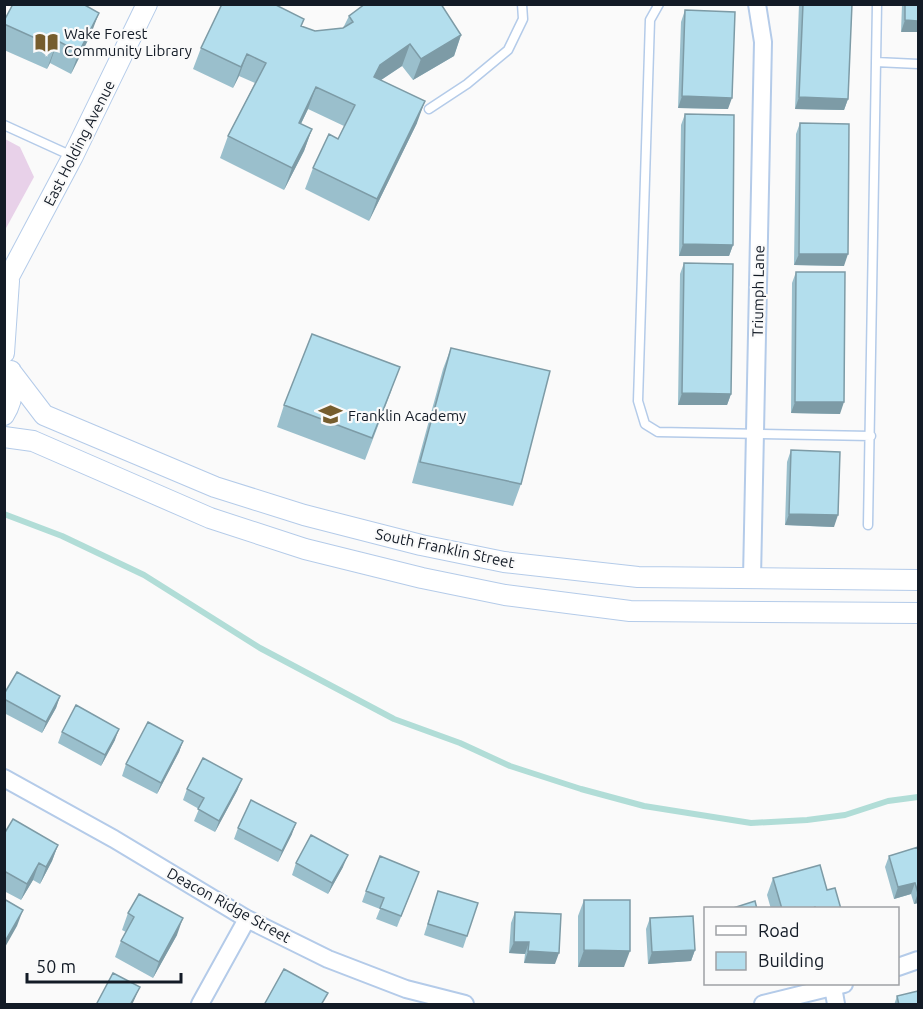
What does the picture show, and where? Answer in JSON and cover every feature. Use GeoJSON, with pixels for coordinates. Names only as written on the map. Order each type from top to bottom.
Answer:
{"type":"FeatureCollection","features":[{"type":"Feature","properties":{"kind":"street","name":"East Holding Avenue"},"geometry":{"type":"LineString","coordinates":[[4,415],[9,408],[13,391],[7,361],[7,283],[73,156],[147,4]]}},
{"type":"Feature","properties":{"kind":"street","name":"Triumph Lane"},"geometry":{"type":"LineString","coordinates":[[752,578],[763,42],[757,4]]}},
{"type":"Feature","properties":{"kind":"street","name":"South Franklin Street"},"geometry":{"type":"LineString","coordinates":[[7,361],[44,415],[215,487],[304,515],[421,545],[504,562],[638,577],[918,580]]}},
{"type":"Feature","properties":{"kind":"street"},"geometry":{"type":"LineString","coordinates":[[4,437],[33,441],[210,518],[305,549],[422,578],[505,595],[630,611],[918,613]]}},
{"type":"Feature","properties":{"kind":"street","name":"Deacon Ridge Street"},"geometry":{"type":"LineString","coordinates":[[4,778],[114,839],[247,919],[328,959],[406,989],[465,1005]]}},
{"type":"Feature","properties":{"kind":"street"},"geometry":{"type":"LineString","coordinates":[[201,1005],[247,919]]}},
{"type":"Feature","properties":{"kind":"street"},"geometry":{"type":"LineString","coordinates":[[899,966],[918,960]]}},
{"type":"Feature","properties":{"kind":"street"},"geometry":{"type":"LineString","coordinates":[[764,1005],[839,985],[836,1005]]}},
{"type":"Feature","properties":{"kind":"lane"},"geometry":{"type":"LineString","coordinates":[[429,109],[467,84],[508,50],[522,19],[522,4]]}},
{"type":"Feature","properties":{"kind":"lane"},"geometry":{"type":"LineString","coordinates":[[659,4],[650,21],[638,401],[645,424],[658,432],[871,436]]}},
{"type":"Feature","properties":{"kind":"lane"},"geometry":{"type":"LineString","coordinates":[[868,525],[877,4]]}},
{"type":"Feature","properties":{"kind":"lane"},"geometry":{"type":"LineString","coordinates":[[876,62],[918,64]]}},
{"type":"Feature","properties":{"kind":"lane"},"geometry":{"type":"LineString","coordinates":[[4,125],[73,156]]}},
{"type":"Feature","properties":{"kind":"shaded area"},"geometry":{"type":"Polygon","coordinates":[[[5,139],[20,147],[34,177],[5,230],[5,139]]]}},
{"type":"Feature","properties":{"kind":"building"},"geometry":{"type":"Polygon","coordinates":[[[13,4],[83,4],[99,13],[79,52],[58,41],[55,47],[4,24],[13,4]]]}},
{"type":"Feature","properties":{"kind":"building"},"geometry":{"type":"Polygon","coordinates":[[[222,4],[274,4],[304,19],[301,26],[315,31],[343,28],[353,22],[349,16],[365,4],[441,4],[461,35],[421,59],[410,44],[380,65],[374,77],[425,101],[377,199],[313,168],[329,134],[338,139],[355,105],[316,87],[299,123],[312,129],[292,168],[228,136],[266,63],[247,54],[241,67],[201,48],[222,4]]]}},
{"type":"Feature","properties":{"kind":"building"},"geometry":{"type":"Polygon","coordinates":[[[803,4],[852,4],[848,99],[799,97],[803,4]]]}},
{"type":"Feature","properties":{"kind":"building"},"geometry":{"type":"Polygon","coordinates":[[[905,4],[918,4],[918,21],[905,20],[905,4]]]}},
{"type":"Feature","properties":{"kind":"building"},"geometry":{"type":"Polygon","coordinates":[[[685,10],[735,12],[732,98],[682,96],[685,10]]]}},
{"type":"Feature","properties":{"kind":"building"},"geometry":{"type":"Polygon","coordinates":[[[685,114],[734,115],[733,245],[683,244],[685,114]]]}},
{"type":"Feature","properties":{"kind":"building"},"geometry":{"type":"Polygon","coordinates":[[[800,123],[849,124],[848,254],[799,254],[800,123]]]}},
{"type":"Feature","properties":{"kind":"building"},"geometry":{"type":"Polygon","coordinates":[[[684,263],[733,264],[731,394],[682,393],[684,263]]]}},
{"type":"Feature","properties":{"kind":"building"},"geometry":{"type":"Polygon","coordinates":[[[796,272],[845,272],[844,402],[795,402],[796,272]]]}},
{"type":"Feature","properties":{"kind":"building"},"geometry":{"type":"Polygon","coordinates":[[[312,334],[400,367],[372,438],[284,405],[312,334]]]}},
{"type":"Feature","properties":{"kind":"building"},"geometry":{"type":"Polygon","coordinates":[[[451,348],[550,371],[521,484],[420,462],[451,348]]]}},
{"type":"Feature","properties":{"kind":"building"},"geometry":{"type":"Polygon","coordinates":[[[791,450],[840,452],[838,515],[789,514],[791,450]]]}},
{"type":"Feature","properties":{"kind":"building"},"geometry":{"type":"Polygon","coordinates":[[[17,672],[60,696],[46,722],[4,699],[4,694],[17,672]]]}},
{"type":"Feature","properties":{"kind":"building"},"geometry":{"type":"Polygon","coordinates":[[[76,705],[119,729],[105,755],[62,732],[76,705]]]}},
{"type":"Feature","properties":{"kind":"building"},"geometry":{"type":"Polygon","coordinates":[[[148,722],[183,741],[161,783],[126,764],[148,722]]]}},
{"type":"Feature","properties":{"kind":"building"},"geometry":{"type":"Polygon","coordinates":[[[203,758],[242,779],[219,821],[198,809],[204,798],[187,789],[203,758]]]}},
{"type":"Feature","properties":{"kind":"building"},"geometry":{"type":"Polygon","coordinates":[[[251,800],[296,823],[282,851],[238,828],[251,800]]]}},
{"type":"Feature","properties":{"kind":"building"},"geometry":{"type":"Polygon","coordinates":[[[13,819],[58,845],[46,867],[39,863],[27,884],[4,871],[4,834],[13,819]]]}},
{"type":"Feature","properties":{"kind":"building"},"geometry":{"type":"Polygon","coordinates":[[[311,835],[348,855],[332,883],[296,863],[311,835]]]}},
{"type":"Feature","properties":{"kind":"building"},"geometry":{"type":"Polygon","coordinates":[[[918,847],[918,893],[915,883],[898,887],[889,856],[918,847]]]}},
{"type":"Feature","properties":{"kind":"building"},"geometry":{"type":"Polygon","coordinates":[[[380,856],[419,872],[401,916],[380,908],[384,898],[366,891],[380,856]]]}},
{"type":"Feature","properties":{"kind":"building"},"geometry":{"type":"Polygon","coordinates":[[[820,865],[827,890],[835,888],[840,907],[781,907],[773,878],[820,865]]]}},
{"type":"Feature","properties":{"kind":"building"},"geometry":{"type":"Polygon","coordinates":[[[438,891],[478,903],[467,936],[428,924],[438,891]]]}},
{"type":"Feature","properties":{"kind":"building"},"geometry":{"type":"Polygon","coordinates":[[[139,894],[183,918],[159,962],[121,941],[134,917],[128,913],[139,894]]]}},
{"type":"Feature","properties":{"kind":"building"},"geometry":{"type":"Polygon","coordinates":[[[4,899],[23,910],[4,943],[4,899]]]}},
{"type":"Feature","properties":{"kind":"building"},"geometry":{"type":"Polygon","coordinates":[[[584,900],[630,900],[630,951],[584,950],[584,900]]]}},
{"type":"Feature","properties":{"kind":"building"},"geometry":{"type":"Polygon","coordinates":[[[755,901],[756,907],[736,907],[755,901]]]}},
{"type":"Feature","properties":{"kind":"building"},"geometry":{"type":"Polygon","coordinates":[[[515,912],[561,914],[559,953],[528,951],[529,942],[514,942],[515,912]]]}},
{"type":"Feature","properties":{"kind":"building"},"geometry":{"type":"Polygon","coordinates":[[[693,916],[695,950],[652,952],[650,918],[693,916]]]}},
{"type":"Feature","properties":{"kind":"building"},"geometry":{"type":"Polygon","coordinates":[[[284,969],[328,993],[321,1005],[264,1005],[284,969]]]}},
{"type":"Feature","properties":{"kind":"building"},"geometry":{"type":"Polygon","coordinates":[[[113,973],[140,987],[130,1005],[96,1005],[113,973]]]}},
{"type":"Feature","properties":{"kind":"building"},"geometry":{"type":"Polygon","coordinates":[[[918,991],[918,1005],[899,1005],[897,996],[918,991]]]}},
{"type":"Feature","properties":{"kind":"waterway"},"geometry":{"type":"LineString","coordinates":[[4,514],[62,536],[144,575],[260,648],[394,719],[460,743],[510,766],[581,789],[644,806],[751,823],[845,815],[888,801],[918,797]]}},
{"type":"Feature","properties":{"kind":"place","name":"Wake Forest Community Library"},"geometry":{"type":"Point","coordinates":[46,42]}},
{"type":"Feature","properties":{"kind":"place","name":"Franklin Academy"},"geometry":{"type":"Point","coordinates":[330,415]}}]}
